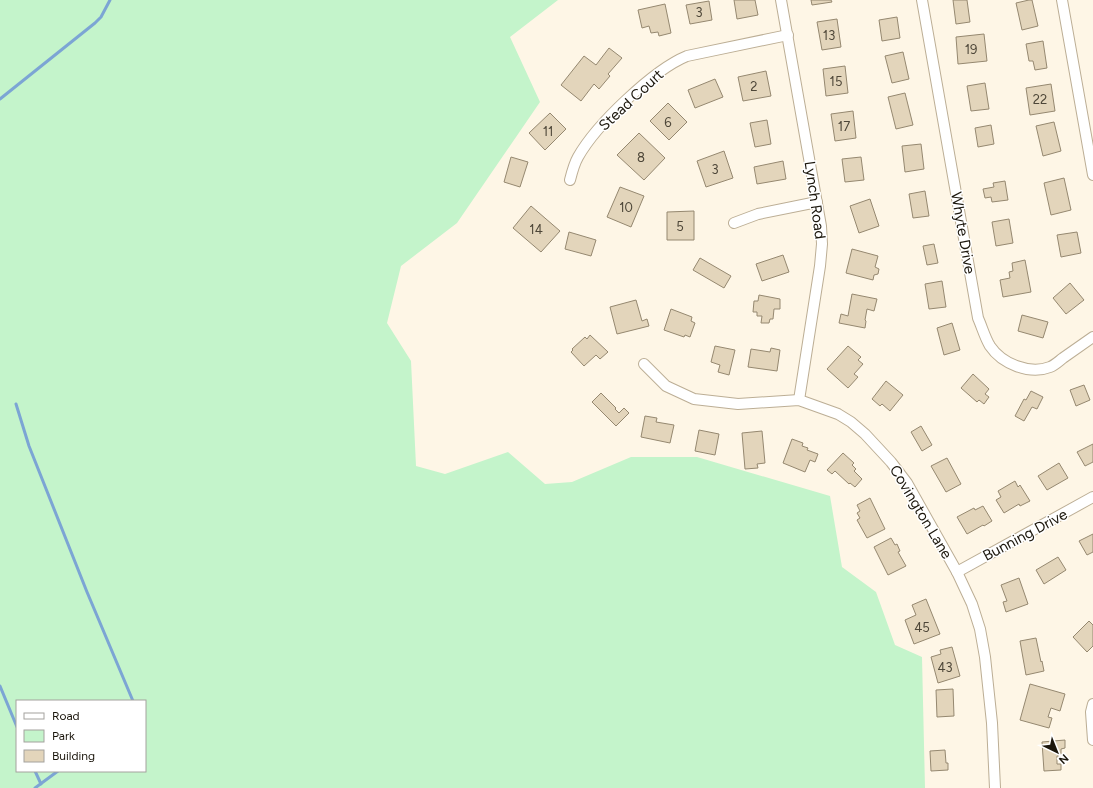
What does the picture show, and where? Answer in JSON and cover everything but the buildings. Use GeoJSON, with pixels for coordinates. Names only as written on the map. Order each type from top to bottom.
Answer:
{"type":"FeatureCollection","features":[{"type":"Feature","properties":{"kind":"street","name":"Lynch Road"},"geometry":{"type":"LineString","coordinates":[[781,0],[817,202],[822,244],[820,266],[799,400]]}},
{"type":"Feature","properties":{"kind":"street","name":"Whyte Drive"},"geometry":{"type":"LineString","coordinates":[[922,0],[978,318],[990,345],[995,353],[1007,362],[1019,367],[1041,369],[1051,367],[1093,337]]}},
{"type":"Feature","properties":{"kind":"street"},"geometry":{"type":"LineString","coordinates":[[1062,0],[1093,175]]}},
{"type":"Feature","properties":{"kind":"street","name":"Stead Court"},"geometry":{"type":"LineString","coordinates":[[570,180],[577,158],[608,119],[641,87],[675,61],[687,56],[788,35]]}},
{"type":"Feature","properties":{"kind":"street"},"geometry":{"type":"LineString","coordinates":[[734,223],[758,214],[817,202]]}},
{"type":"Feature","properties":{"kind":"street","name":"Covington Lane"},"geometry":{"type":"LineString","coordinates":[[644,364],[666,386],[694,399],[738,404],[799,400],[838,414],[866,434],[891,462],[906,483],[957,572],[972,604],[980,629],[985,657],[992,722],[995,788]]}},
{"type":"Feature","properties":{"kind":"street","name":"Bunning Drive"},"geometry":{"type":"LineString","coordinates":[[957,572],[1093,497]]}},
{"type":"Feature","properties":{"kind":"street"},"geometry":{"type":"LineString","coordinates":[[1093,704],[1091,712],[1093,740]]}},
{"type":"Feature","properties":{"kind":"green space"},"geometry":{"type":"Polygon","coordinates":[[[0,0],[558,0],[510,37],[540,102],[457,223],[401,266],[387,323],[411,361],[416,466],[445,474],[508,452],[545,484],[572,482],[631,457],[697,457],[830,496],[842,567],[876,592],[895,645],[922,657],[925,788],[0,788],[0,0]]]}},
{"type":"Feature","properties":{"kind":"waterway"},"geometry":{"type":"LineString","coordinates":[[0,99],[95,23],[101,17],[110,0]]}},
{"type":"Feature","properties":{"kind":"waterway"},"geometry":{"type":"LineString","coordinates":[[16,404],[29,446],[87,592],[133,700]]}},
{"type":"Feature","properties":{"kind":"waterway"},"geometry":{"type":"LineString","coordinates":[[0,686],[16,725]]}},
{"type":"Feature","properties":{"kind":"waterway"},"geometry":{"type":"LineString","coordinates":[[35,772],[41,784]]}},
{"type":"Feature","properties":{"kind":"waterway"},"geometry":{"type":"LineString","coordinates":[[35,788],[57,772]]}}]}
